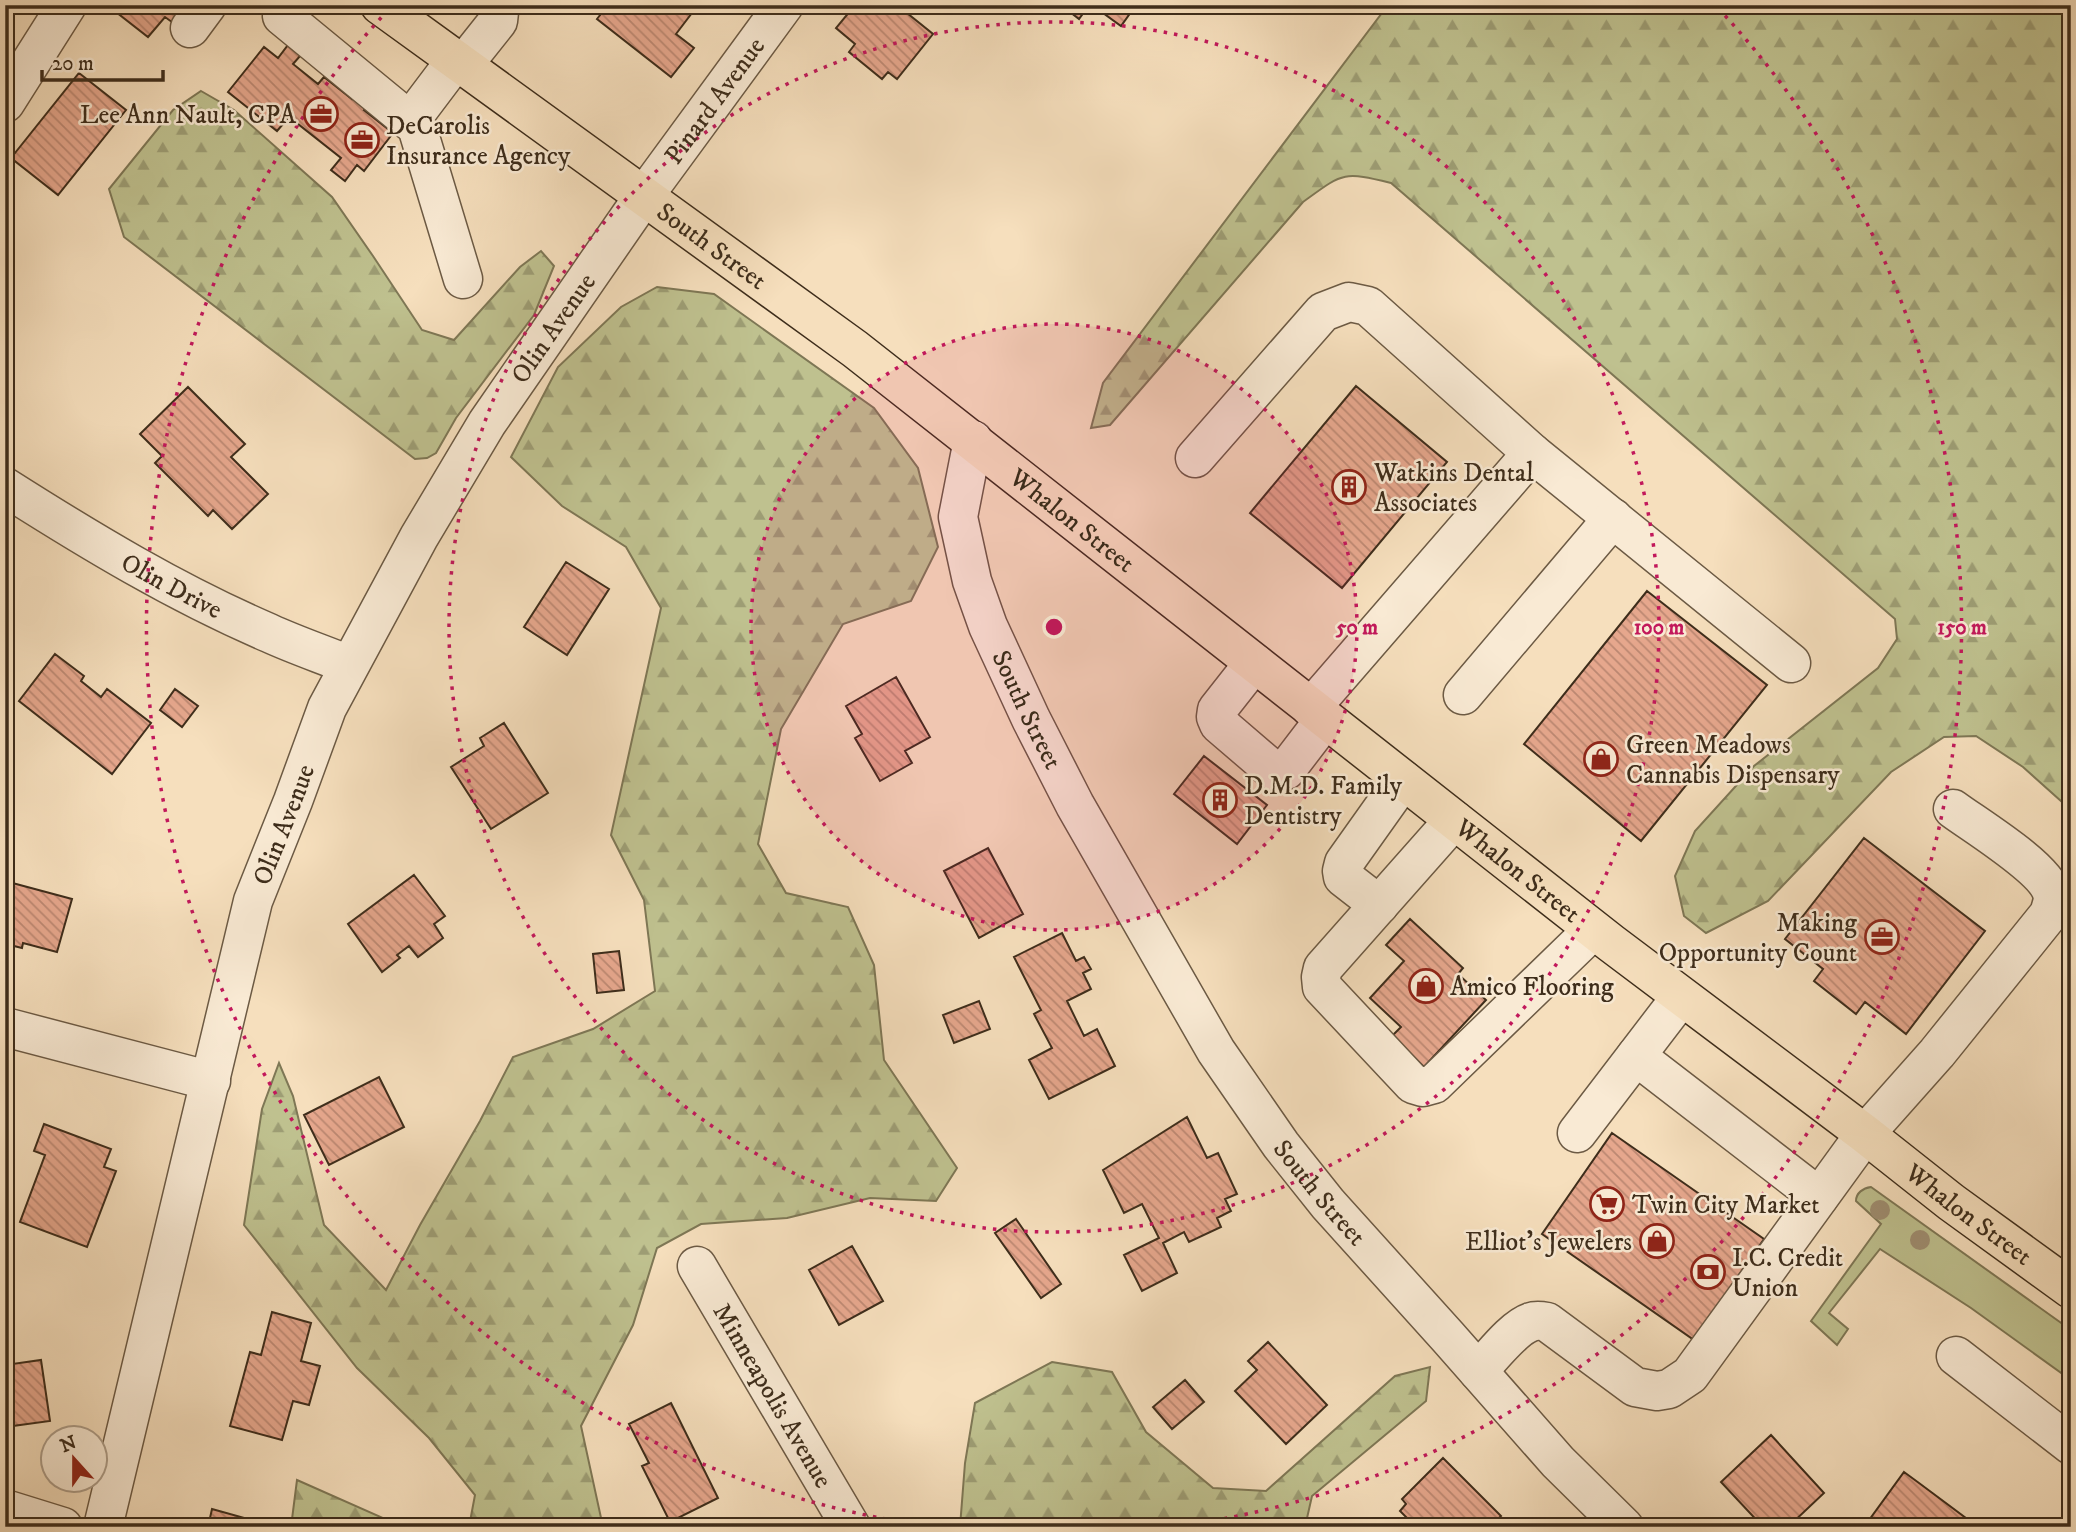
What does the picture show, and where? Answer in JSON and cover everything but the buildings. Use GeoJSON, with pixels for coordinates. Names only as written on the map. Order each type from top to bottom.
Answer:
{"type":"FeatureCollection","features":[{"type":"Feature","properties":{"kind":"main road","name":"South Street"},"geometry":{"type":"LineString","coordinates":[[384,6],[855,349],[972,440]]}},
{"type":"Feature","properties":{"kind":"main road","name":"Whalon Street"},"geometry":{"type":"LineString","coordinates":[[972,440],[1593,930],[1951,1202],[2071,1289]]}},
{"type":"Feature","properties":{"kind":"street"},"geometry":{"type":"LineString","coordinates":[[5,103],[67,5]]}},
{"type":"Feature","properties":{"kind":"street"},"geometry":{"type":"LineString","coordinates":[[410,121],[498,21],[499,12],[496,5]]}},
{"type":"Feature","properties":{"kind":"street","name":"Pinard Avenue"},"geometry":{"type":"LineString","coordinates":[[644,196],[784,5]]}},
{"type":"Feature","properties":{"kind":"street"},"geometry":{"type":"LineString","coordinates":[[282,16],[417,127],[463,279]]}},
{"type":"Feature","properties":{"kind":"street","name":"Olin Avenue"},"geometry":{"type":"LineString","coordinates":[[103,1527],[253,901],[327,708],[419,537],[487,423],[644,196]]}},
{"type":"Feature","properties":{"kind":"street"},"geometry":{"type":"LineString","coordinates":[[1195,458],[1323,312],[1349,302],[1368,306],[1532,453],[1791,663]]}},
{"type":"Feature","properties":{"kind":"street","name":"South Street"},"geometry":{"type":"LineString","coordinates":[[972,440],[958,517],[972,580],[998,650],[1074,805],[1216,1051],[1259,1114],[1328,1204],[1558,1462],[1624,1527]]}},
{"type":"Feature","properties":{"kind":"street"},"geometry":{"type":"LineString","coordinates":[[1254,663],[1217,710],[1216,717],[1219,724],[1275,772],[1280,772],[1286,770],[1318,713],[1532,453]]}},
{"type":"Feature","properties":{"kind":"street","name":"Olin Drive"},"geometry":{"type":"LineString","coordinates":[[5,487],[96,544],[184,592],[268,633],[349,665]]}},
{"type":"Feature","properties":{"kind":"street"},"geometry":{"type":"LineString","coordinates":[[1463,695],[1613,518]]}},
{"type":"Feature","properties":{"kind":"street"},"geometry":{"type":"LineString","coordinates":[[1379,905],[1343,877],[1342,871],[1344,863],[1403,780]]}},
{"type":"Feature","properties":{"kind":"street"},"geometry":{"type":"LineString","coordinates":[[1478,1371],[1516,1332],[1531,1322],[1539,1321],[1547,1322],[1635,1387],[1657,1391],[1669,1389],[1690,1375],[1864,1134],[1937,1053],[2049,914],[2052,894],[2033,867],[1953,809]]}},
{"type":"Feature","properties":{"kind":"street"},"geometry":{"type":"LineString","coordinates":[[1454,820],[1323,968],[1321,977],[1322,988],[1413,1084],[1423,1087],[1434,1084],[1593,930]]}},
{"type":"Feature","properties":{"kind":"street"},"geometry":{"type":"LineString","coordinates":[[1577,1133],[1681,997]]}},
{"type":"Feature","properties":{"kind":"street"},"geometry":{"type":"LineString","coordinates":[[5,1027],[211,1081]]}},
{"type":"Feature","properties":{"kind":"street"},"geometry":{"type":"LineString","coordinates":[[1636,1056],[1819,1197]]}},
{"type":"Feature","properties":{"kind":"street","name":"Minneapolis Avenue"},"geometry":{"type":"LineString","coordinates":[[697,1266],[851,1527]]}},
{"type":"Feature","properties":{"kind":"street"},"geometry":{"type":"LineString","coordinates":[[1956,1356],[2071,1445]]}},
{"type":"Feature","properties":{"kind":"street"},"geometry":{"type":"LineString","coordinates":[[5,1509],[63,1527]]}},
{"type":"Feature","properties":{"kind":"green space"},"geometry":{"type":"Polygon","coordinates":[[[1388,5],[2071,5],[2071,810],[2023,767],[1976,736],[1944,737],[1891,772],[1768,901],[1706,933],[1684,916],[1675,876],[1695,831],[1754,766],[1878,668],[1897,639],[1895,619],[1391,183],[1362,177],[1344,177],[1303,202],[1110,425],[1091,428],[1103,383],[1388,5]]]}},
{"type":"Feature","properties":{"kind":"green space"},"geometry":{"type":"Polygon","coordinates":[[[201,91],[234,110],[332,197],[422,330],[454,340],[520,267],[541,251],[554,266],[534,315],[456,418],[436,453],[427,458],[415,459],[124,237],[109,189],[173,110],[201,91]]]}},
{"type":"Feature","properties":{"kind":"green space"},"geometry":{"type":"Polygon","coordinates":[[[657,287],[714,294],[874,408],[918,468],[938,547],[911,601],[843,624],[781,729],[758,844],[786,893],[848,907],[874,965],[884,1060],[957,1168],[936,1201],[870,1198],[787,1218],[701,1224],[657,1248],[633,1325],[581,1426],[603,1527],[469,1527],[475,1495],[429,1438],[357,1368],[244,1225],[262,1109],[279,1063],[293,1096],[324,1225],[386,1290],[513,1057],[593,1029],[655,991],[644,900],[611,835],[661,608],[626,547],[562,506],[511,457],[558,367],[621,307],[657,287]]]}},
{"type":"Feature","properties":{"kind":"green space"},"geometry":{"type":"Polygon","coordinates":[[[1871,1187],[2071,1330],[2071,1380],[1971,1308],[1880,1249],[1829,1313],[1848,1329],[1837,1345],[1811,1321],[1881,1224],[1856,1201],[1861,1191],[1871,1187]]]}},
{"type":"Feature","properties":{"kind":"green space"},"geometry":{"type":"Polygon","coordinates":[[[1052,1362],[1112,1372],[1146,1432],[1213,1488],[1266,1491],[1395,1376],[1430,1367],[1426,1401],[1312,1496],[1305,1527],[960,1527],[965,1463],[975,1403],[1052,1362]]]}},
{"type":"Feature","properties":{"kind":"green space"},"geometry":{"type":"Polygon","coordinates":[[[297,1480],[401,1526],[402,1527],[291,1527],[297,1480]]]}},
{"type":"Feature","properties":{"kind":"place","name":"Lee Ann Nault, CPA"},"geometry":{"type":"Point","coordinates":[321,114]}},
{"type":"Feature","properties":{"kind":"place","name":"DeCarolis Insurance Agency"},"geometry":{"type":"Point","coordinates":[362,140]}},
{"type":"Feature","properties":{"kind":"place","name":"Watkins Dental Associates"},"geometry":{"type":"Point","coordinates":[1349,487]}},
{"type":"Feature","properties":{"kind":"place","name":"Green Meadows Cannabis Dispensary"},"geometry":{"type":"Point","coordinates":[1601,759]}},
{"type":"Feature","properties":{"kind":"place","name":"D.M.D. Family Dentistry"},"geometry":{"type":"Point","coordinates":[1220,800]}},
{"type":"Feature","properties":{"kind":"place","name":"Making Opportunity Count"},"geometry":{"type":"Point","coordinates":[1882,937]}},
{"type":"Feature","properties":{"kind":"place","name":"Amico Flooring"},"geometry":{"type":"Point","coordinates":[1426,986]}},
{"type":"Feature","properties":{"kind":"place","name":"Twin City Market"},"geometry":{"type":"Point","coordinates":[1607,1204]}},
{"type":"Feature","properties":{"kind":"place","name":"Elliot's Jewelers"},"geometry":{"type":"Point","coordinates":[1657,1241]}},
{"type":"Feature","properties":{"kind":"place","name":"I.C. Credit Union"},"geometry":{"type":"Point","coordinates":[1708,1272]}}]}
